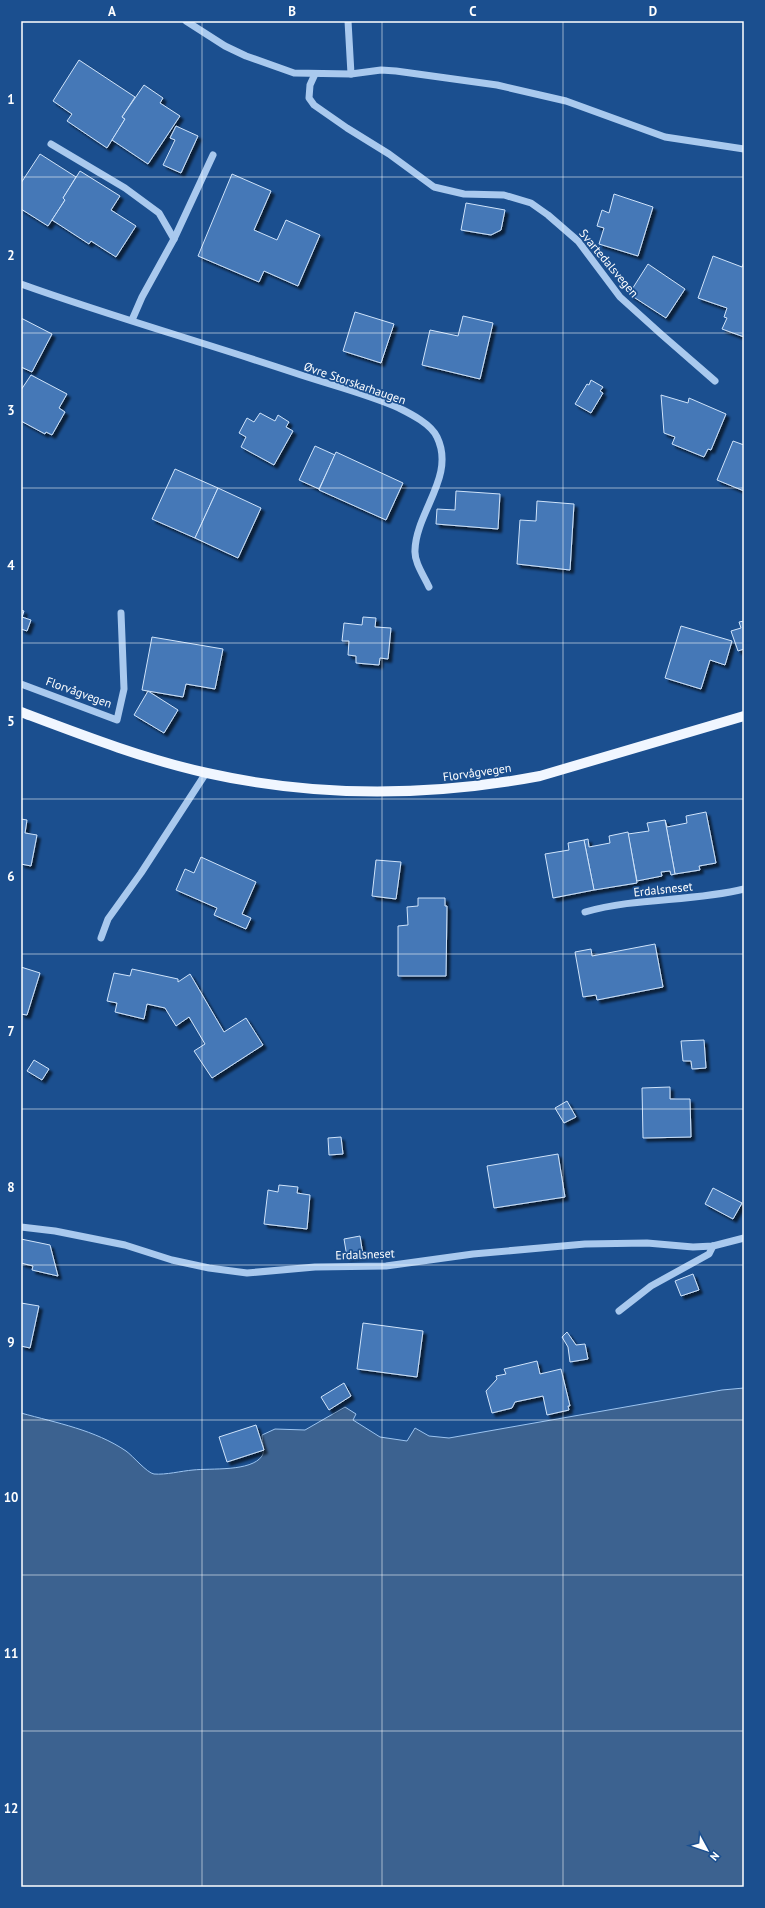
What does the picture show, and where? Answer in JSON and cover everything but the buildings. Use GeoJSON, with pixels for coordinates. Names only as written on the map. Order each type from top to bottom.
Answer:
{"type":"FeatureCollection","features":[{"type":"Feature","properties":{"kind":"main road","name":"Florvågvegen"},"geometry":{"type":"LineString","coordinates":[[21,712],[112,746],[206,773],[288,787],[330,791],[408,793],[502,783],[540,776],[744,716]]}},
{"type":"Feature","properties":{"kind":"street"},"geometry":{"type":"LineString","coordinates":[[186,21],[225,46],[246,56],[294,73],[351,74],[381,70],[497,85],[566,101],[665,136],[744,149]]}},
{"type":"Feature","properties":{"kind":"street"},"geometry":{"type":"LineString","coordinates":[[348,21],[351,74]]}},
{"type":"Feature","properties":{"kind":"street","name":"Svartedalsvegen"},"geometry":{"type":"LineString","coordinates":[[315,74],[310,86],[309,98],[314,105],[347,128],[389,154],[434,188],[464,194],[504,195],[531,203],[548,215],[578,241],[620,297],[715,381]]}},
{"type":"Feature","properties":{"kind":"street"},"geometry":{"type":"LineString","coordinates":[[51,144],[125,188],[159,213],[174,239]]}},
{"type":"Feature","properties":{"kind":"street"},"geometry":{"type":"LineString","coordinates":[[132,320],[142,297],[174,239],[213,155]]}},
{"type":"Feature","properties":{"kind":"street","name":"Øvre Storskarhaugen"},"geometry":{"type":"LineString","coordinates":[[21,284],[79,305],[132,320],[329,384],[398,408],[414,416],[437,436],[443,464],[437,485],[418,531],[414,551],[429,587]]}},
{"type":"Feature","properties":{"kind":"street","name":"Florvågvegen"},"geometry":{"type":"LineString","coordinates":[[21,684],[117,720],[124,689],[121,613]]}},
{"type":"Feature","properties":{"kind":"street"},"geometry":{"type":"LineString","coordinates":[[101,938],[108,919],[141,873],[206,773]]}},
{"type":"Feature","properties":{"kind":"street","name":"Erdalsneset"},"geometry":{"type":"LineString","coordinates":[[585,912],[609,905],[722,894],[744,889]]}},
{"type":"Feature","properties":{"kind":"street","name":"Erdalsneset"},"geometry":{"type":"LineString","coordinates":[[21,1227],[55,1230],[125,1245],[172,1260],[209,1268],[247,1273],[315,1267],[386,1266],[473,1254],[585,1244],[647,1243],[692,1247],[713,1246],[744,1238]]}},
{"type":"Feature","properties":{"kind":"street"},"geometry":{"type":"LineString","coordinates":[[619,1311],[652,1286],[709,1254],[713,1246]]}},
{"type":"Feature","properties":{"kind":"water"},"geometry":{"type":"Polygon","coordinates":[[[744,1388],[744,1887],[21,1887],[21,1413],[89,1432],[126,1451],[151,1473],[159,1474],[249,1465],[257,1461],[263,1454],[262,1435],[275,1429],[305,1430],[345,1407],[356,1414],[353,1420],[380,1437],[407,1441],[415,1428],[429,1436],[449,1438],[722,1390],[744,1388]]]}}]}
